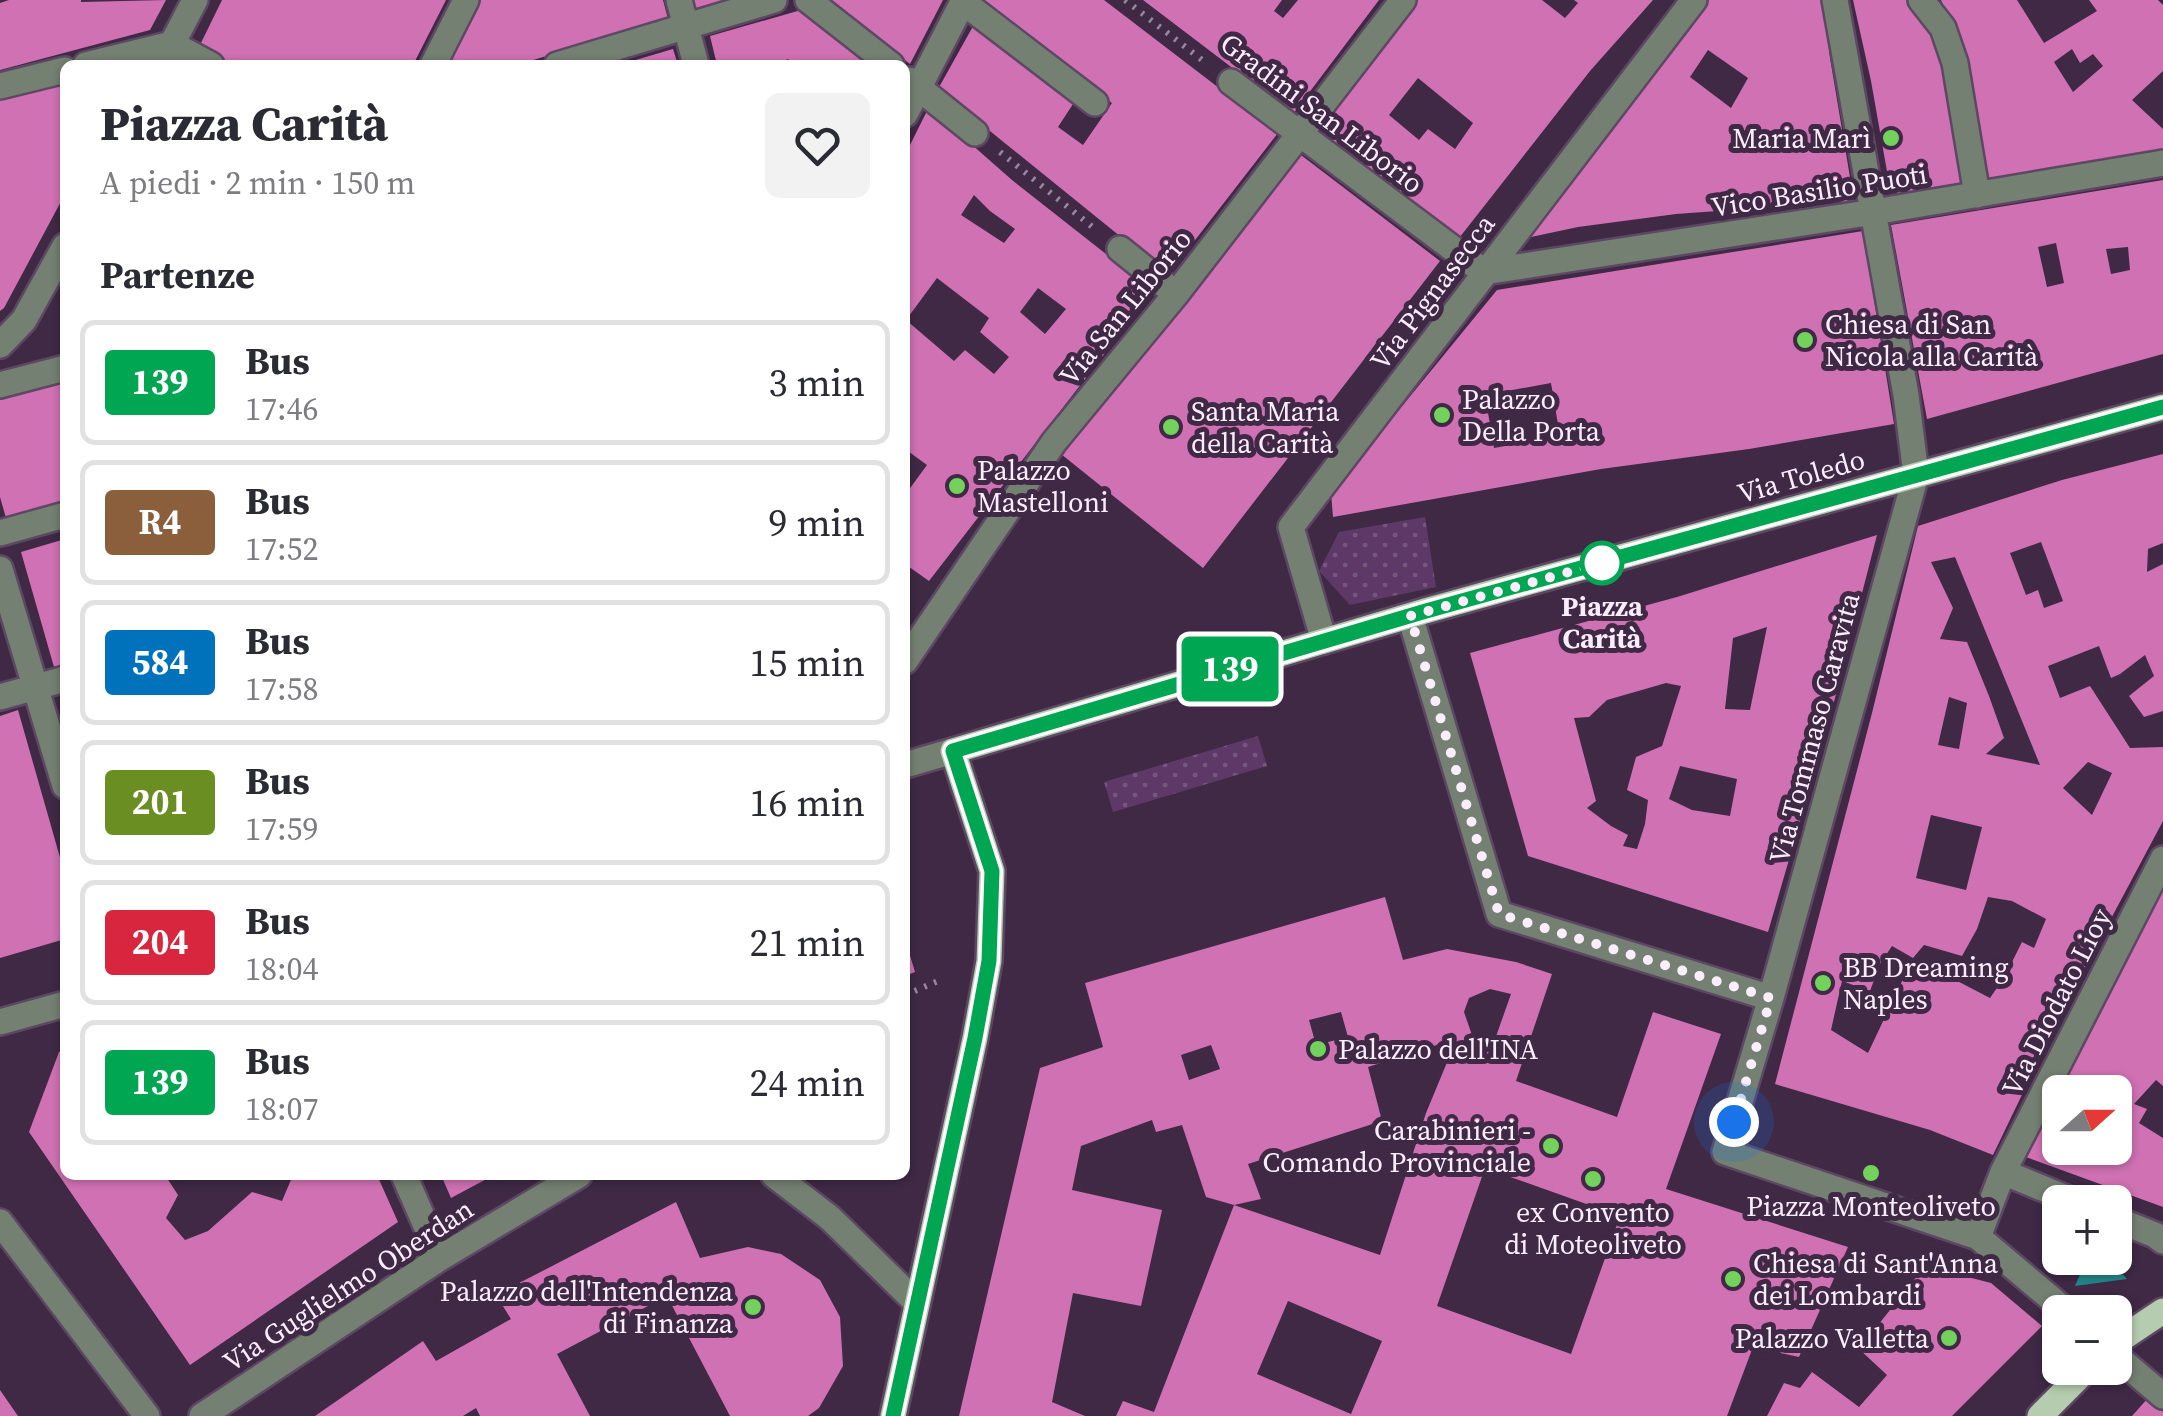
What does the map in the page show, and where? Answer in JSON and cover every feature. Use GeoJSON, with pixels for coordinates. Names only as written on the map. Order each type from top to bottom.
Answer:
{"type":"FeatureCollection","features":[{"type":"Feature","properties":{"kind":"main road","name":"Via Toledo"},"geometry":{"type":"LineString","coordinates":[[1410,616],[1916,475],[2160,412]]}},
{"type":"Feature","properties":{"kind":"main road"},"geometry":{"type":"LineString","coordinates":[[893,1416],[989,961],[992,871],[953,751],[1410,616]]}},
{"type":"Feature","properties":{"kind":"main road"},"geometry":{"type":"LineString","coordinates":[[2132,1332],[2163,1311]]}},
{"type":"Feature","properties":{"kind":"main road"},"geometry":{"type":"LineString","coordinates":[[2040,1416],[2071,1385]]}},
{"type":"Feature","properties":{"kind":"street"},"geometry":{"type":"LineString","coordinates":[[126,60],[167,55],[195,0]]}},
{"type":"Feature","properties":{"kind":"street"},"geometry":{"type":"LineString","coordinates":[[436,60],[466,0]]}},
{"type":"Feature","properties":{"kind":"street"},"geometry":{"type":"LineString","coordinates":[[679,0],[694,60]]}},
{"type":"Feature","properties":{"kind":"street"},"geometry":{"type":"LineString","coordinates":[[573,60],[774,0]]}},
{"type":"Feature","properties":{"kind":"street"},"geometry":{"type":"LineString","coordinates":[[808,0],[883,60]]}},
{"type":"Feature","properties":{"kind":"street","name":"Via San Liborio"},"geometry":{"type":"LineString","coordinates":[[910,654],[1054,442],[1176,294],[1403,0]]}},
{"type":"Feature","properties":{"kind":"street","name":"Via Pignasecca"},"geometry":{"type":"LineString","coordinates":[[1324,641],[1291,527],[1694,0]]}},
{"type":"Feature","properties":{"kind":"street"},"geometry":{"type":"LineString","coordinates":[[1835,0],[1906,395],[1916,475]]}},
{"type":"Feature","properties":{"kind":"street"},"geometry":{"type":"LineString","coordinates":[[976,133],[912,82],[963,1],[1095,102]]}},
{"type":"Feature","properties":{"kind":"street"},"geometry":{"type":"LineString","coordinates":[[1922,1],[1944,28],[1956,64],[1977,195]]}},
{"type":"Feature","properties":{"kind":"street"},"geometry":{"type":"LineString","coordinates":[[0,86],[60,71]]}},
{"type":"Feature","properties":{"kind":"street","name":"Gradini San Liborio"},"geometry":{"type":"LineString","coordinates":[[1231,82],[1484,272]]}},
{"type":"Feature","properties":{"kind":"street","name":"Vico Basilio Puoti"},"geometry":{"type":"LineString","coordinates":[[1484,272],[2163,163]]}},
{"type":"Feature","properties":{"kind":"street"},"geometry":{"type":"LineString","coordinates":[[1120,249],[1176,294]]}},
{"type":"Feature","properties":{"kind":"street"},"geometry":{"type":"LineString","coordinates":[[0,345],[24,320],[60,255]]}},
{"type":"Feature","properties":{"kind":"street"},"geometry":{"type":"LineString","coordinates":[[0,386],[60,369]]}},
{"type":"Feature","properties":{"kind":"street","name":"Via Tommaso Caravita"},"geometry":{"type":"LineString","coordinates":[[1771,998],[1916,475]]}},
{"type":"Feature","properties":{"kind":"street"},"geometry":{"type":"LineString","coordinates":[[0,533],[60,516]]}},
{"type":"Feature","properties":{"kind":"street"},"geometry":{"type":"LineString","coordinates":[[0,569],[60,770]]}},
{"type":"Feature","properties":{"kind":"street"},"geometry":{"type":"LineString","coordinates":[[1410,616],[1499,914],[1771,998],[1725,1152],[1978,1237],[2048,1295]]}},
{"type":"Feature","properties":{"kind":"street"},"geometry":{"type":"LineString","coordinates":[[0,697],[60,680]]}},
{"type":"Feature","properties":{"kind":"street"},"geometry":{"type":"LineString","coordinates":[[910,764],[953,751]]}},
{"type":"Feature","properties":{"kind":"street","name":"Via Diodato Lioy"},"geometry":{"type":"LineString","coordinates":[[2003,1172],[2163,859]]}},
{"type":"Feature","properties":{"kind":"street"},"geometry":{"type":"LineString","coordinates":[[0,1022],[60,1005]]}},
{"type":"Feature","properties":{"kind":"street"},"geometry":{"type":"LineString","coordinates":[[1978,1237],[2003,1172],[2042,1188]]}},
{"type":"Feature","properties":{"kind":"street"},"geometry":{"type":"LineString","coordinates":[[406,1180],[440,1258]]}},
{"type":"Feature","properties":{"kind":"street","name":"Via Guglielmo Oberdan"},"geometry":{"type":"LineString","coordinates":[[202,1416],[440,1258],[572,1180]]}},
{"type":"Feature","properties":{"kind":"street"},"geometry":{"type":"LineString","coordinates":[[781,1180],[830,1218],[917,1303]]}},
{"type":"Feature","properties":{"kind":"street"},"geometry":{"type":"LineString","coordinates":[[0,1222],[147,1416]]}},
{"type":"Feature","properties":{"kind":"street"},"geometry":{"type":"LineString","coordinates":[[2132,1226],[2163,1242]]}},
{"type":"Feature","properties":{"kind":"street"},"geometry":{"type":"LineString","coordinates":[[2132,1370],[2163,1396]]}},
{"type":"Feature","properties":{"kind":"path","name":"Gradini San Liborio"},"geometry":{"type":"LineString","coordinates":[[1125,0],[1231,82]]}},
{"type":"Feature","properties":{"kind":"path"},"geometry":{"type":"LineString","coordinates":[[976,133],[1120,249]]}},
{"type":"Feature","properties":{"kind":"path"},"geometry":{"type":"LineString","coordinates":[[910,993],[944,979]]}},
{"type":"Feature","properties":{"kind":"shaded area"},"geometry":{"type":"Polygon","coordinates":[[[1425,517],[1436,587],[1350,605],[1319,571],[1339,532],[1425,517]]]}},
{"type":"Feature","properties":{"kind":"shaded area"},"geometry":{"type":"Polygon","coordinates":[[[1258,736],[1267,766],[1113,812],[1104,782],[1258,736]]]}},
{"type":"Feature","properties":{"kind":"shaded area"},"geometry":{"type":"Polygon","coordinates":[[[2080,1275],[2123,1275],[2127,1279],[2075,1286],[2080,1275]]]}},
{"type":"Feature","properties":{"kind":"building"},"geometry":{"type":"Polygon","coordinates":[[[166,0],[150,30],[0,70],[0,3],[166,0]]]}},
{"type":"Feature","properties":{"kind":"building"},"geometry":{"type":"Polygon","coordinates":[[[222,0],[446,0],[416,60],[224,60],[199,47],[222,0]]]}},
{"type":"Feature","properties":{"kind":"building"},"geometry":{"type":"Polygon","coordinates":[[[479,0],[663,0],[668,19],[533,60],[449,60],[479,0]]]}},
{"type":"Feature","properties":{"kind":"building"},"geometry":{"type":"Polygon","coordinates":[[[693,0],[730,0],[730,1],[696,11],[693,0]]]}},
{"type":"Feature","properties":{"kind":"building"},"geometry":{"type":"Polygon","coordinates":[[[826,0],[943,0],[910,64],[910,60],[905,60],[826,0]]]}},
{"type":"Feature","properties":{"kind":"building"},"geometry":{"type":"Polygon","coordinates":[[[981,0],[1104,0],[1278,133],[1168,275],[938,89],[976,21],[1075,101],[1058,127],[1083,145],[1112,103],[977,6],[981,0]]]}},
{"type":"Feature","properties":{"kind":"building"},"geometry":{"type":"Polygon","coordinates":[[[1143,0],[1282,0],[1274,11],[1283,18],[1298,0],[1379,0],[1293,114],[1143,0]]]}},
{"type":"Feature","properties":{"kind":"building"},"geometry":{"type":"Polygon","coordinates":[[[1414,0],[1542,0],[1565,18],[1578,3],[1574,0],[1653,0],[1590,71],[1456,242],[1312,130],[1414,0]],[[1418,78],[1389,115],[1419,140],[1428,129],[1455,149],[1473,123],[1418,78]]]}},
{"type":"Feature","properties":{"kind":"building"},"geometry":{"type":"Polygon","coordinates":[[[1704,0],[1823,0],[1854,201],[1676,214],[1517,240],[1704,0]],[[1708,50],[1690,77],[1731,108],[1748,78],[1708,50]]]}},
{"type":"Feature","properties":{"kind":"building"},"geometry":{"type":"Polygon","coordinates":[[[1853,0],[1911,0],[1939,36],[1966,182],[1891,194],[1853,0]]]}},
{"type":"Feature","properties":{"kind":"building"},"geometry":{"type":"Polygon","coordinates":[[[1941,0],[2017,0],[2044,43],[2097,11],[2089,0],[2158,0],[2163,5],[2163,71],[2132,100],[2163,129],[2163,149],[1985,181],[1969,67],[1941,0]],[[2072,49],[2054,62],[2073,92],[2103,66],[2093,54],[2080,63],[2072,49]]]}},
{"type":"Feature","properties":{"kind":"building"},"geometry":{"type":"Polygon","coordinates":[[[801,10],[862,60],[716,60],[710,36],[801,10]]]}},
{"type":"Feature","properties":{"kind":"building"},"geometry":{"type":"Polygon","coordinates":[[[673,49],[676,60],[636,60],[673,49]]]}},
{"type":"Feature","properties":{"kind":"building"},"geometry":{"type":"Polygon","coordinates":[[[60,83],[60,203],[0,311],[0,98],[60,83]]]}},
{"type":"Feature","properties":{"kind":"building"},"geometry":{"type":"Polygon","coordinates":[[[929,107],[1012,180],[1153,291],[929,581],[910,568],[910,488],[927,465],[910,453],[910,323],[954,361],[965,350],[994,374],[1009,357],[980,332],[989,318],[937,278],[910,315],[910,145],[929,107]],[[974,195],[961,215],[1004,243],[1015,229],[974,195]],[[1038,288],[1020,312],[1045,334],[1066,309],[1038,288]]]}},
{"type":"Feature","properties":{"kind":"building"},"geometry":{"type":"Polygon","coordinates":[[[1297,152],[1440,261],[1203,568],[1061,454],[1297,152]]]}},
{"type":"Feature","properties":{"kind":"building"},"geometry":{"type":"Polygon","coordinates":[[[2163,180],[2163,354],[1927,419],[1891,225],[2163,180]],[[2056,243],[2038,247],[2047,287],[2064,283],[2056,243]],[[2128,247],[2106,249],[2111,274],[2130,270],[2128,247]]]}},
{"type":"Feature","properties":{"kind":"building"},"geometry":{"type":"Polygon","coordinates":[[[1863,231],[1894,424],[1601,469],[1333,517],[1331,493],[1497,290],[1863,231]],[[1551,383],[1485,395],[1494,448],[1560,436],[1551,383]]]}},
{"type":"Feature","properties":{"kind":"building"},"geometry":{"type":"Polygon","coordinates":[[[60,383],[60,503],[6,518],[0,497],[0,400],[60,383]]]}},
{"type":"Feature","properties":{"kind":"building"},"geometry":{"type":"Polygon","coordinates":[[[2163,454],[2163,543],[2148,549],[2147,572],[2163,564],[2163,711],[2144,717],[2129,696],[2154,676],[2145,655],[2111,678],[2099,646],[2048,666],[2060,698],[2090,686],[2130,748],[2163,747],[2163,821],[2066,1003],[1993,1155],[1930,1130],[1775,1084],[1918,526],[2062,480],[2163,454]],[[2041,542],[2010,553],[2026,595],[2038,590],[2044,608],[2063,601],[2041,542]],[[1955,557],[1931,562],[1953,608],[1940,639],[1967,642],[2004,738],[1986,754],[2040,765],[1955,557]],[[1949,697],[1938,745],[1959,749],[1967,703],[1949,697]],[[2088,762],[2063,788],[2092,815],[2112,773],[2088,762]],[[1931,815],[1916,878],[1966,890],[1982,827],[1931,815]],[[1988,897],[1962,956],[1924,945],[1913,958],[1990,998],[2022,942],[2034,948],[2046,919],[2012,901],[1988,897]],[[1892,946],[1870,991],[1842,981],[1831,1030],[1868,1053],[1913,958],[1892,946]]]}},
{"type":"Feature","properties":{"kind":"building"},"geometry":{"type":"Polygon","coordinates":[[[1877,535],[1827,729],[1768,932],[1528,856],[1470,653],[1677,597],[1877,535]],[[1767,627],[1733,638],[1725,709],[1750,710],[1767,627]],[[1666,683],[1607,700],[1589,717],[1574,718],[1596,801],[1587,808],[1628,835],[1623,846],[1637,849],[1648,800],[1627,790],[1636,757],[1662,746],[1681,686],[1666,683]],[[1680,766],[1669,799],[1692,810],[1730,816],[1737,779],[1680,766]]]}},
{"type":"Feature","properties":{"kind":"building"},"geometry":{"type":"Polygon","coordinates":[[[60,540],[60,665],[54,667],[21,552],[60,540]]]}},
{"type":"Feature","properties":{"kind":"building"},"geometry":{"type":"Polygon","coordinates":[[[18,710],[60,857],[60,940],[0,958],[0,716],[18,710]]]}},
{"type":"Feature","properties":{"kind":"building"},"geometry":{"type":"Polygon","coordinates":[[[2163,884],[2163,1086],[2156,1080],[2134,1104],[2147,1109],[2139,1123],[2163,1138],[2163,1207],[2132,1196],[2132,1185],[2103,1185],[2048,1165],[2132,1165],[2132,1075],[2066,1075],[2163,884]]]}},
{"type":"Feature","properties":{"kind":"building"},"geometry":{"type":"Polygon","coordinates":[[[1385,897],[1403,960],[1447,949],[1516,962],[1552,974],[1516,1081],[1617,1117],[1653,1012],[1721,1034],[1666,1189],[1848,1247],[1799,1357],[1753,1347],[1727,1416],[1116,1416],[1123,1401],[1154,1412],[1234,1205],[1206,1197],[1182,1125],[1156,1132],[1152,1120],[1081,1146],[1072,1190],[1162,1210],[1141,1306],[1073,1293],[1052,1402],[1085,1416],[959,1416],[1040,1068],[1103,1047],[1085,983],[1385,897]],[[1490,989],[1469,998],[1464,1012],[1473,1038],[1493,1045],[1511,994],[1490,989]],[[1341,1012],[1309,1020],[1316,1045],[1348,1037],[1341,1012]],[[1443,1043],[1368,1067],[1382,1121],[1248,1164],[1261,1199],[1234,1205],[1380,1255],[1426,1113],[1448,1060],[1443,1043]],[[1211,1045],[1181,1055],[1189,1080],[1220,1069],[1211,1045]],[[1485,1168],[1437,1306],[1571,1354],[1620,1216],[1485,1168]],[[1288,1301],[1257,1374],[1351,1414],[1382,1341],[1288,1301]]]}},
{"type":"Feature","properties":{"kind":"building"},"geometry":{"type":"Polygon","coordinates":[[[60,1052],[60,1177],[29,1132],[60,1052]]]}},
{"type":"Feature","properties":{"kind":"building"},"geometry":{"type":"Polygon","coordinates":[[[2042,1124],[2042,1163],[2026,1157],[2042,1124]]]}},
{"type":"Feature","properties":{"kind":"building"},"geometry":{"type":"Polygon","coordinates":[[[62,1180],[168,1180],[178,1195],[166,1218],[185,1240],[208,1231],[252,1192],[282,1201],[291,1180],[379,1180],[398,1222],[190,1365],[62,1180]]]}},
{"type":"Feature","properties":{"kind":"building"},"geometry":{"type":"Polygon","coordinates":[[[443,1180],[485,1180],[451,1198],[443,1180]]]}},
{"type":"Feature","properties":{"kind":"building","name":"Palazzo dell'Intendenza di Finanza"},"geometry":{"type":"Polygon","coordinates":[[[676,1202],[700,1258],[748,1247],[781,1254],[820,1280],[840,1317],[843,1366],[819,1408],[808,1416],[730,1416],[667,1296],[557,1354],[590,1416],[480,1416],[476,1408],[463,1416],[315,1416],[423,1341],[436,1361],[511,1319],[496,1295],[676,1202]]]}},
{"type":"Feature","properties":{"kind":"building","name":"Palazzo Valletta"},"geometry":{"type":"Polygon","coordinates":[[[1925,1266],[1991,1283],[2042,1326],[1952,1416],[1767,1416],[1784,1383],[1800,1388],[1812,1372],[1859,1407],[1887,1375],[1859,1349],[1925,1266]]]}},
{"type":"Feature","properties":{"kind":"building"},"geometry":{"type":"Polygon","coordinates":[[[0,1390],[18,1416],[0,1416],[0,1390]]]}},
{"type":"Feature","properties":{"kind":"building"},"geometry":{"type":"Polygon","coordinates":[[[2148,1398],[2163,1416],[2132,1416],[2148,1398]]]}},
{"type":"Feature","properties":{"kind":"bus line","name":"139"},"geometry":{"type":"LineString","coordinates":[[893,1416],[989,961],[992,871],[953,751],[1426,611],[2163,407]]}},
{"type":"Feature","properties":{"kind":"place","name":"Maria Marì"},"geometry":{"type":"Point","coordinates":[1891,138]}},
{"type":"Feature","properties":{"kind":"place","name":"Chiesa di San Nicola alla Carità"},"geometry":{"type":"Point","coordinates":[1805,340]}},
{"type":"Feature","properties":{"kind":"place","name":"Palazzo Della Porta"},"geometry":{"type":"Point","coordinates":[1442,415]}},
{"type":"Feature","properties":{"kind":"place","name":"Santa Maria della Carità"},"geometry":{"type":"Point","coordinates":[1171,427]}},
{"type":"Feature","properties":{"kind":"place","name":"Palazzo Mastelloni"},"geometry":{"type":"Point","coordinates":[957,486]}},
{"type":"Feature","properties":{"kind":"place","name":"Piazza Carità"},"geometry":{"type":"Point","coordinates":[1602,563]}},
{"type":"Feature","properties":{"kind":"place","name":"BB Dreaming Naples"},"geometry":{"type":"Point","coordinates":[1823,983]}},
{"type":"Feature","properties":{"kind":"place","name":"Palazzo dell'INA"},"geometry":{"type":"Point","coordinates":[1318,1049]}},
{"type":"Feature","properties":{"kind":"place","name":"Carabinieri - Comando Provinciale"},"geometry":{"type":"Point","coordinates":[1551,1146]}},
{"type":"Feature","properties":{"kind":"place","name":"Piazza Monteoliveto"},"geometry":{"type":"Point","coordinates":[1871,1173]}},
{"type":"Feature","properties":{"kind":"place","name":"ex Convento di Moteoliveto"},"geometry":{"type":"Point","coordinates":[1593,1179]}},
{"type":"Feature","properties":{"kind":"place","name":"Chiesa di Sant'Anna dei Lombardi"},"geometry":{"type":"Point","coordinates":[1733,1279]}},
{"type":"Feature","properties":{"kind":"place","name":"Palazzo dell'Intendenza di Finanza"},"geometry":{"type":"Point","coordinates":[753,1307]}},
{"type":"Feature","properties":{"kind":"place","name":"Palazzo Valletta"},"geometry":{"type":"Point","coordinates":[1949,1338]}},
{"type":"Feature","properties":{"kind":"route"},"geometry":{"type":"LineString","coordinates":[[1602,563],[1410,616],[1499,914],[1771,998],[1734,1122]]}}]}
